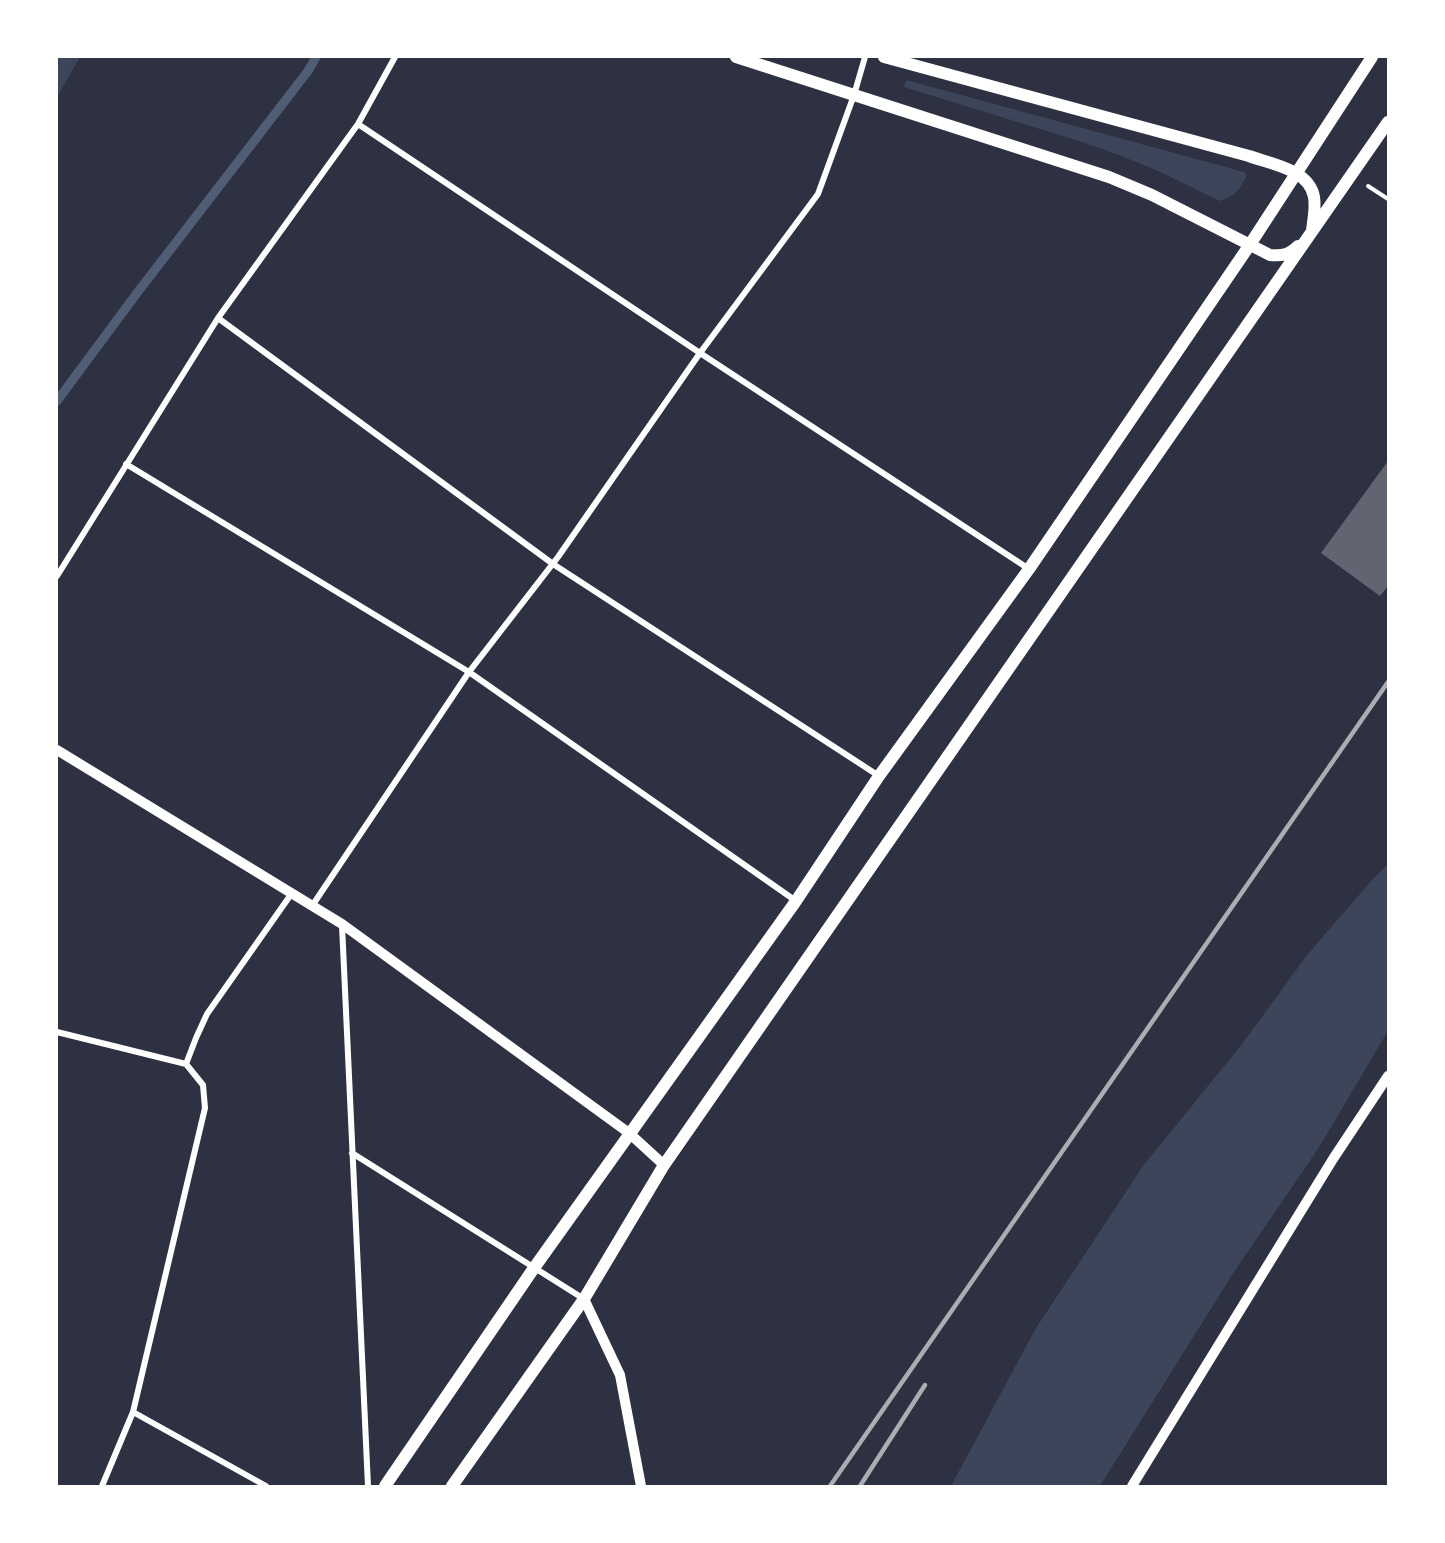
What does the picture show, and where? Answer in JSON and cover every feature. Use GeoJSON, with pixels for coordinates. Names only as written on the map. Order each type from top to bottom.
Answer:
{"type":"FeatureCollection","features":[{"type":"Feature","properties":{"kind":"main road"},"geometry":{"type":"LineString","coordinates":[[736,57],[1109,177],[1152,195],[1270,255],[1282,256],[1291,253],[1311,233],[1315,211],[1314,195],[1308,183],[1296,172],[1249,156],[884,57]]}},
{"type":"Feature","properties":{"kind":"main road"},"geometry":{"type":"LineString","coordinates":[[385,1486],[534,1268],[796,901],[879,776],[1029,569],[1249,246],[1372,57]]}},
{"type":"Feature","properties":{"kind":"main road"},"geometry":{"type":"LineString","coordinates":[[452,1486],[584,1299],[664,1165],[1388,122]]}},
{"type":"Feature","properties":{"kind":"street"},"geometry":{"type":"LineString","coordinates":[[57,576],[218,318],[358,124],[395,57]]}},
{"type":"Feature","properties":{"kind":"street"},"geometry":{"type":"LineString","coordinates":[[312,906],[469,672],[553,564],[700,353],[818,194],[854,95],[865,57]]}},
{"type":"Feature","properties":{"kind":"street"},"geometry":{"type":"LineString","coordinates":[[358,124],[700,353],[1029,569]]}},
{"type":"Feature","properties":{"kind":"street"},"geometry":{"type":"LineString","coordinates":[[218,318],[553,564],[879,776]]}},
{"type":"Feature","properties":{"kind":"street"},"geometry":{"type":"LineString","coordinates":[[126,464],[469,672],[796,901]]}},
{"type":"Feature","properties":{"kind":"street"},"geometry":{"type":"LineString","coordinates":[[57,750],[342,924],[629,1133],[664,1165]]}},
{"type":"Feature","properties":{"kind":"street"},"geometry":{"type":"LineString","coordinates":[[186,1064],[207,1014],[292,892]]}},
{"type":"Feature","properties":{"kind":"street"},"geometry":{"type":"LineString","coordinates":[[342,924],[368,1486]]}},
{"type":"Feature","properties":{"kind":"street"},"geometry":{"type":"LineString","coordinates":[[57,1032],[186,1064],[203,1085],[205,1108],[133,1412],[102,1486]]}},
{"type":"Feature","properties":{"kind":"street"},"geometry":{"type":"LineString","coordinates":[[1132,1486],[1333,1159],[1388,1076]]}},
{"type":"Feature","properties":{"kind":"street"},"geometry":{"type":"LineString","coordinates":[[352,1153],[584,1299],[620,1375],[641,1486]]}},
{"type":"Feature","properties":{"kind":"street"},"geometry":{"type":"LineString","coordinates":[[133,1412],[266,1486]]}},
{"type":"Feature","properties":{"kind":"shaded area"},"geometry":{"type":"Polygon","coordinates":[[[57,57],[80,57],[57,97],[57,57]]]}},
{"type":"Feature","properties":{"kind":"shaded area"},"geometry":{"type":"Polygon","coordinates":[[[906,80],[1244,172],[1247,175],[1237,191],[1220,201],[1156,170],[1116,154],[904,87],[906,80]]]}},
{"type":"Feature","properties":{"kind":"shaded area"},"geometry":{"type":"Polygon","coordinates":[[[1388,864],[1388,1031],[1318,1149],[1234,1272],[1100,1486],[951,1486],[1036,1328],[1143,1166],[1242,1044],[1307,955],[1388,864]]]}},
{"type":"Feature","properties":{"kind":"building"},"geometry":{"type":"Polygon","coordinates":[[[1388,461],[1388,586],[1380,596],[1321,553],[1388,461]]]}},
{"type":"Feature","properties":{"kind":"waterway"},"geometry":{"type":"LineString","coordinates":[[57,401],[308,71],[316,57]]}},
{"type":"Feature","properties":{"kind":"railway"},"geometry":{"type":"LineString","coordinates":[[830,1486],[1388,682]]}},
{"type":"Feature","properties":{"kind":"railway"},"geometry":{"type":"LineString","coordinates":[[860,1486],[925,1385]]}}]}
